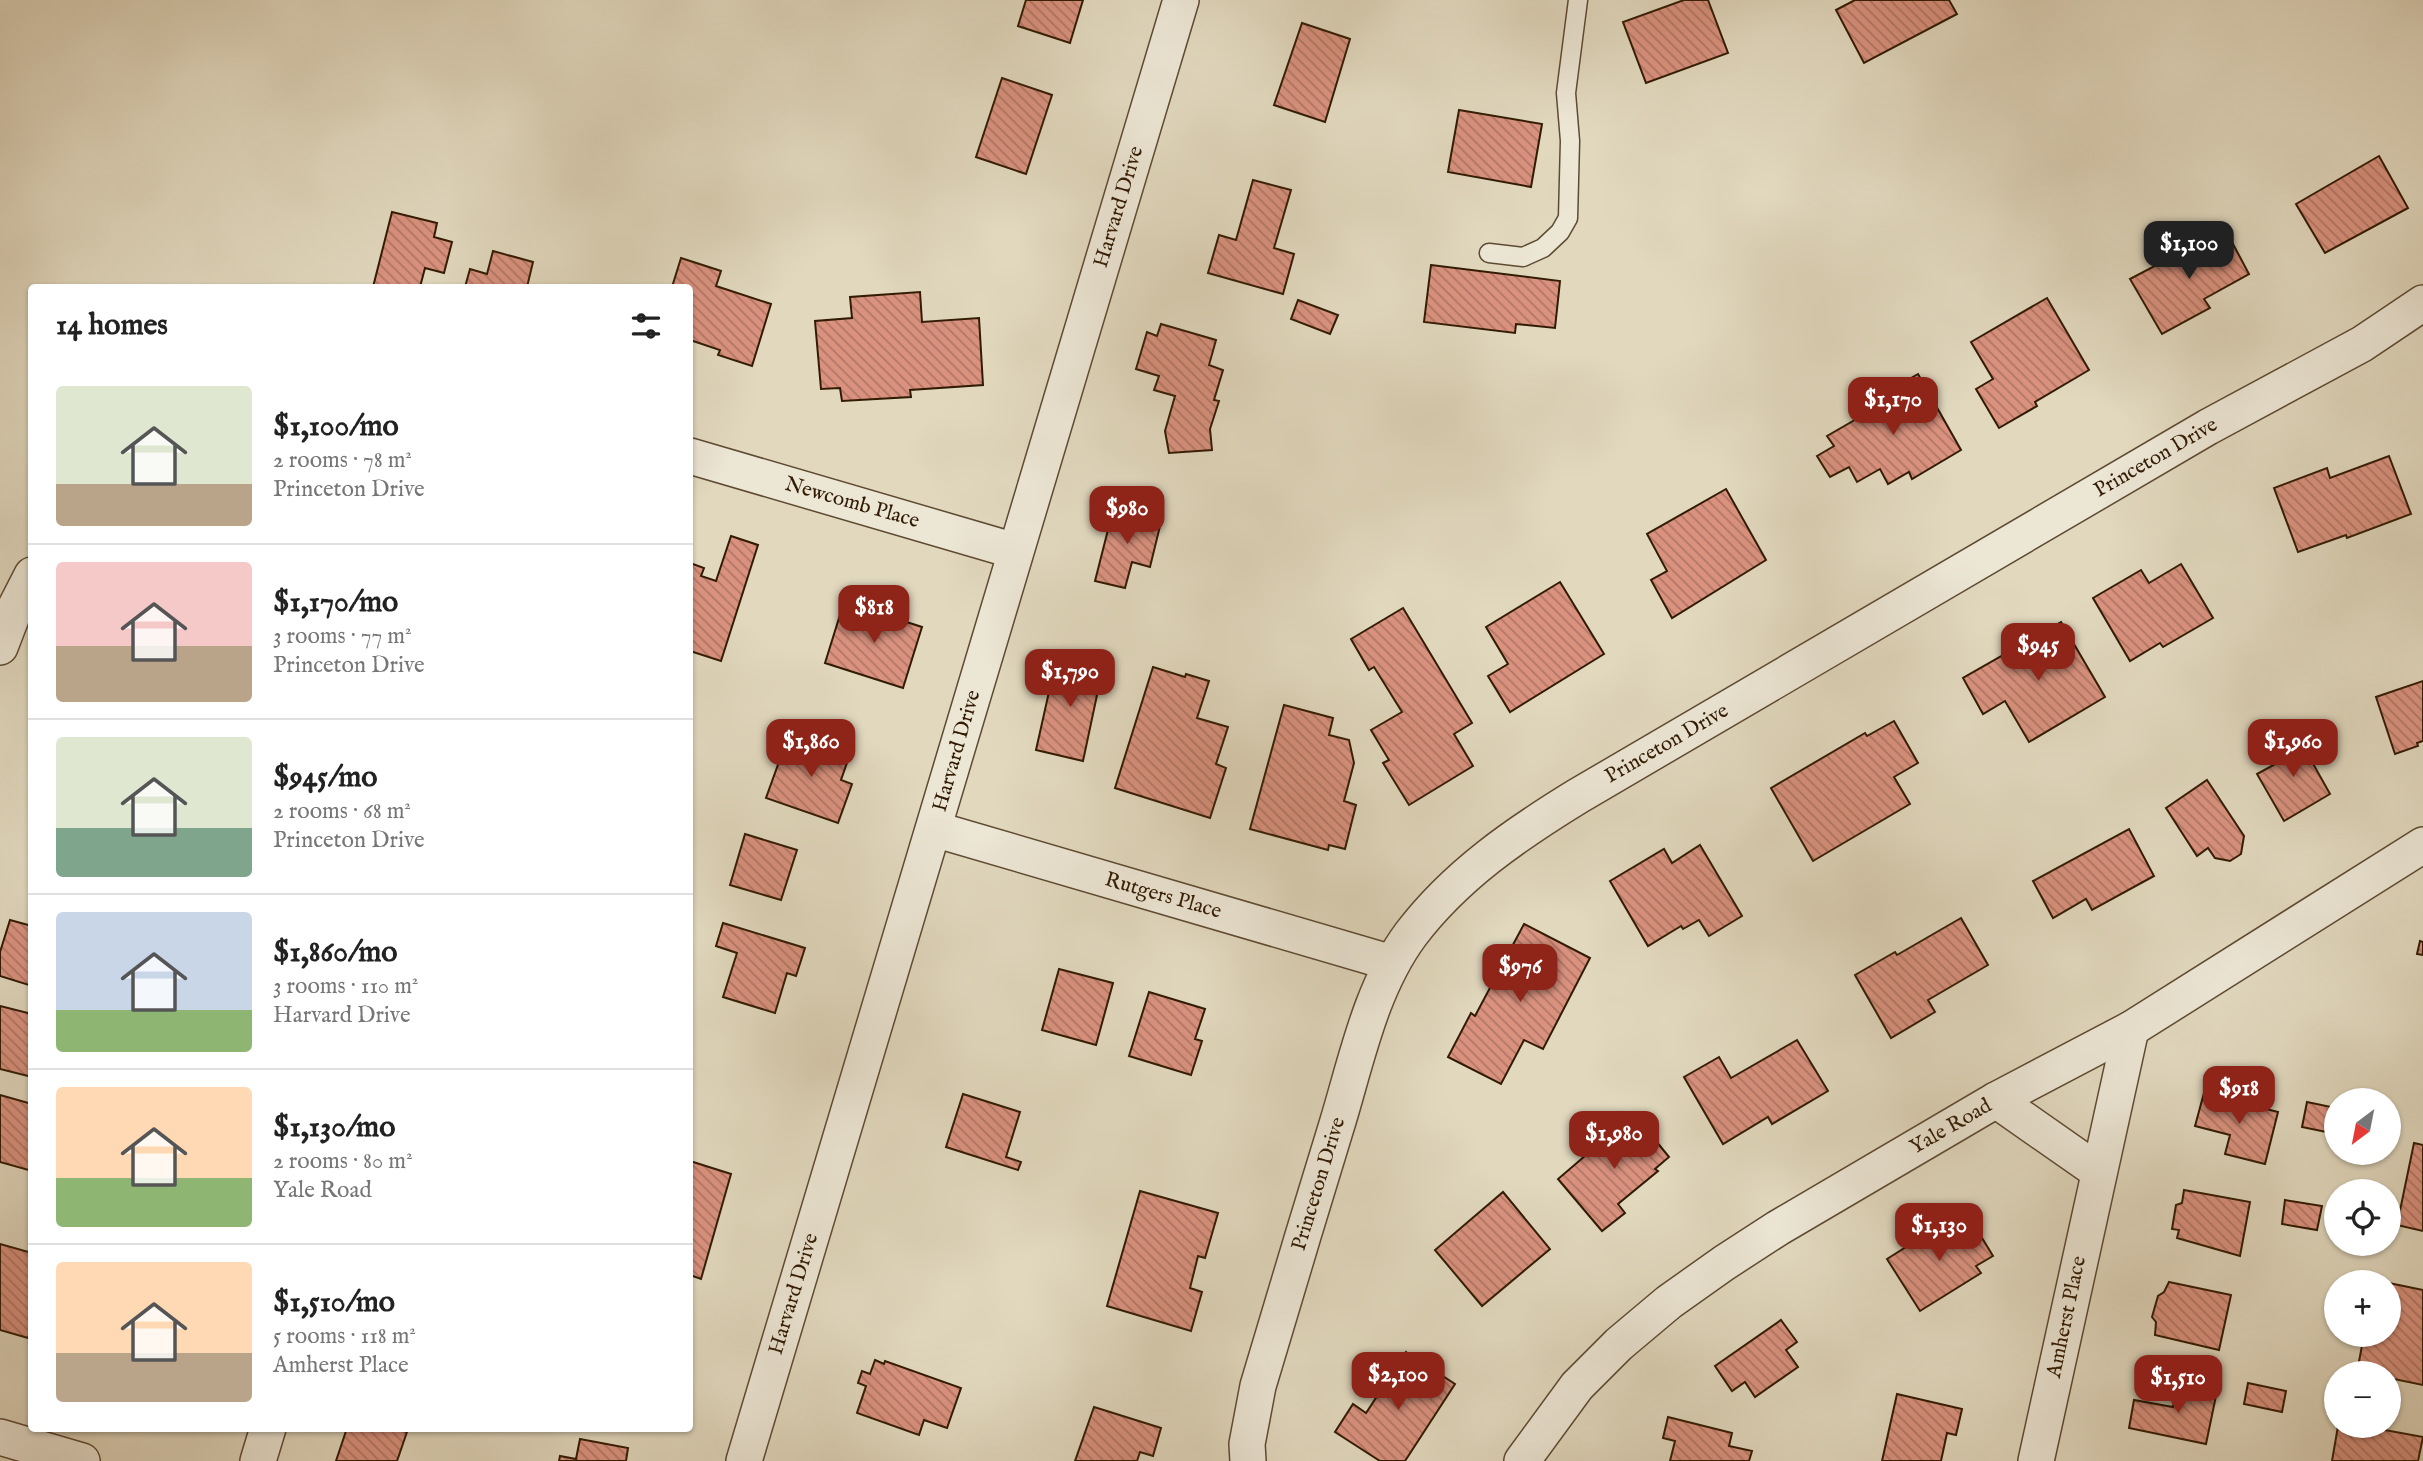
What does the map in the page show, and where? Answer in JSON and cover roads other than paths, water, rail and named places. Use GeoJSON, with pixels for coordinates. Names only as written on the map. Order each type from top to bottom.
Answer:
{"type":"FeatureCollection","features":[{"type":"Feature","properties":{"kind":"street","name":"Harvard Drive"},"geometry":{"type":"LineString","coordinates":[[744,1461],[1181,0]]}},
{"type":"Feature","properties":{"kind":"street","name":"Princeton Drive"},"geometry":{"type":"LineString","coordinates":[[1248,1461],[1247,1444],[1258,1386],[1368,1024],[1392,963],[1411,934],[1458,883],[1498,848],[1534,822],[2208,427],[2362,344],[2423,303]]}},
{"type":"Feature","properties":{"kind":"street","name":"Newcomb Place"},"geometry":{"type":"LineString","coordinates":[[693,457],[1015,551]]}},
{"type":"Feature","properties":{"kind":"street"},"geometry":{"type":"LineString","coordinates":[[0,647],[28,583]]}},
{"type":"Feature","properties":{"kind":"street","name":"Rutgers Place"},"geometry":{"type":"LineString","coordinates":[[934,829],[1392,963]]}},
{"type":"Feature","properties":{"kind":"street","name":"Yale Road"},"geometry":{"type":"LineString","coordinates":[[1522,1461],[1577,1386],[1619,1344],[1669,1302],[1778,1228],[1996,1100],[2131,1029],[2423,845]]}},
{"type":"Feature","properties":{"kind":"street","name":"Amherst Place"},"geometry":{"type":"LineString","coordinates":[[2036,1461],[2131,1029]]}},
{"type":"Feature","properties":{"kind":"street"},"geometry":{"type":"LineString","coordinates":[[1996,1100],[2099,1172]]}},
{"type":"Feature","properties":{"kind":"street"},"geometry":{"type":"LineString","coordinates":[[258,1461],[267,1432]]}},
{"type":"Feature","properties":{"kind":"street"},"geometry":{"type":"LineString","coordinates":[[0,1437],[82,1461]]}},
{"type":"Feature","properties":{"kind":"lane"},"geometry":{"type":"LineString","coordinates":[[1489,253],[1523,257],[1543,248],[1560,232],[1568,218],[1570,141],[1566,93],[1578,0]]}}]}
